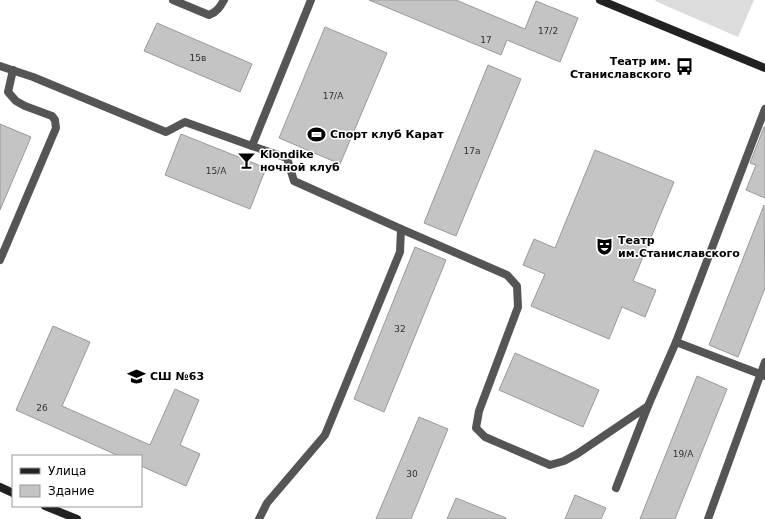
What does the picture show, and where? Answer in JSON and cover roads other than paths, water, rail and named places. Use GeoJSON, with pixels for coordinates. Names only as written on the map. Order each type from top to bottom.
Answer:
{"type":"FeatureCollection","features":[{"type":"Feature","properties":{"kind":"main road"},"geometry":{"type":"LineString","coordinates":[[600,0],[615,3],[765,68]]}},
{"type":"Feature","properties":{"kind":"main road"},"geometry":{"type":"LineString","coordinates":[[0,487],[12,493]]}},
{"type":"Feature","properties":{"kind":"main road"},"geometry":{"type":"LineString","coordinates":[[47,507],[77,519]]}},
{"type":"Feature","properties":{"kind":"lane"},"geometry":{"type":"LineString","coordinates":[[176,1],[210,15],[215,13],[221,7],[224,0]]}},
{"type":"Feature","properties":{"kind":"lane"},"geometry":{"type":"LineString","coordinates":[[252,146],[311,0]]}},
{"type":"Feature","properties":{"kind":"lane"},"geometry":{"type":"LineString","coordinates":[[0,66],[166,132],[185,122],[287,158],[294,181],[507,275],[517,286],[518,306],[479,411],[476,428],[485,437],[550,465],[564,462],[648,406]]}},
{"type":"Feature","properties":{"kind":"lane"},"geometry":{"type":"LineString","coordinates":[[0,260],[56,128],[55,120],[52,116],[25,106],[16,101],[8,92],[13,70]]}},
{"type":"Feature","properties":{"kind":"lane"},"geometry":{"type":"LineString","coordinates":[[616,488],[648,406],[676,342],[765,109]]}},
{"type":"Feature","properties":{"kind":"lane"},"geometry":{"type":"LineString","coordinates":[[259,519],[267,503],[325,435],[400,252],[401,229]]}},
{"type":"Feature","properties":{"kind":"lane"},"geometry":{"type":"LineString","coordinates":[[676,342],[763,376]]}},
{"type":"Feature","properties":{"kind":"lane"},"geometry":{"type":"LineString","coordinates":[[708,519],[763,376],[765,362]]}},
{"type":"Feature","properties":{"kind":"place","name":"Театр им. Станиславского"},"geometry":{"type":"Point","coordinates":[684,67]}},
{"type":"Feature","properties":{"kind":"place","name":"Спорт клуб Карат"},"geometry":{"type":"Point","coordinates":[317,134]}},
{"type":"Feature","properties":{"kind":"place","name":"Klondike ночной клуб"},"geometry":{"type":"Point","coordinates":[247,160]}},
{"type":"Feature","properties":{"kind":"place","name":"Театр им.Станиславского"},"geometry":{"type":"Point","coordinates":[605,246]}},
{"type":"Feature","properties":{"kind":"place","name":"СШ №63"},"geometry":{"type":"Point","coordinates":[137,376]}}]}
